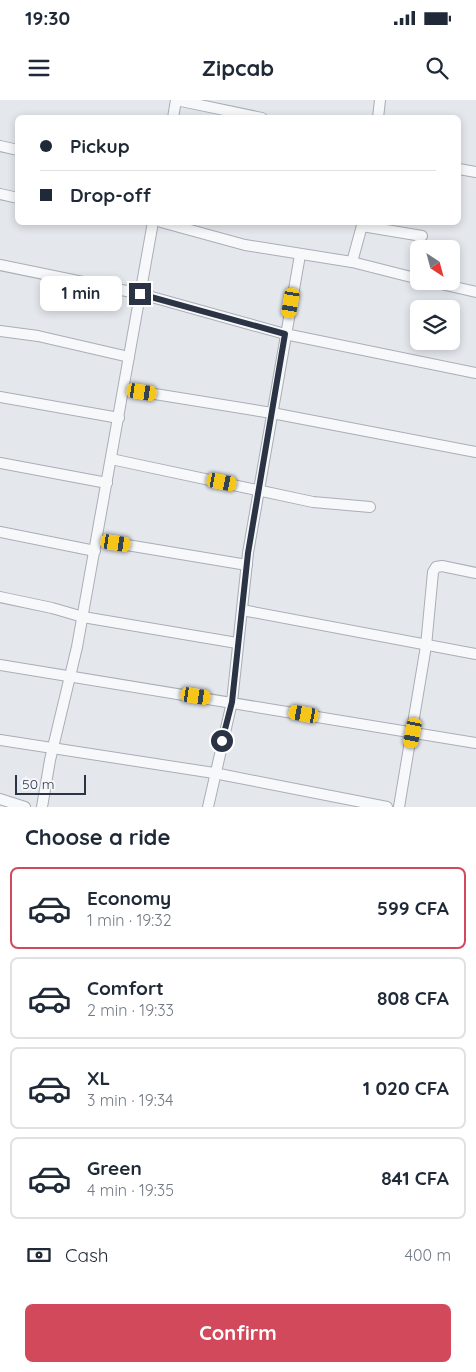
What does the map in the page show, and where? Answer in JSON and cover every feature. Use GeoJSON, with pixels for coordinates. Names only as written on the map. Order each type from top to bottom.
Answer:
{"type":"FeatureCollection","features":[{"type":"Feature","properties":{"kind":"street"},"geometry":{"type":"LineString","coordinates":[[173,115],[176,100],[248,115]]}},
{"type":"Feature","properties":{"kind":"street"},"geometry":{"type":"LineString","coordinates":[[378,115],[380,100]]}},
{"type":"Feature","properties":{"kind":"street"},"geometry":{"type":"LineString","coordinates":[[0,146],[15,149]]}},
{"type":"Feature","properties":{"kind":"street"},"geometry":{"type":"LineString","coordinates":[[461,169],[476,172]]}},
{"type":"Feature","properties":{"kind":"street"},"geometry":{"type":"LineString","coordinates":[[0,194],[15,197]]}},
{"type":"Feature","properties":{"kind":"street"},"geometry":{"type":"LineString","coordinates":[[42,807],[53,747],[83,617],[152,225]]}},
{"type":"Feature","properties":{"kind":"street"},"geometry":{"type":"LineString","coordinates":[[172,225],[245,245],[352,262],[410,277]]}},
{"type":"Feature","properties":{"kind":"street"},"geometry":{"type":"LineString","coordinates":[[352,262],[363,225]]}},
{"type":"Feature","properties":{"kind":"street"},"geometry":{"type":"LineString","coordinates":[[368,225],[422,236]]}},
{"type":"Feature","properties":{"kind":"street"},"geometry":{"type":"LineString","coordinates":[[208,807],[214,773],[232,702],[247,565],[300,255]]}},
{"type":"Feature","properties":{"kind":"street"},"geometry":{"type":"LineString","coordinates":[[0,265],[140,294],[285,334],[476,373]]}},
{"type":"Feature","properties":{"kind":"street"},"geometry":{"type":"LineString","coordinates":[[460,288],[476,292]]}},
{"type":"Feature","properties":{"kind":"street"},"geometry":{"type":"LineString","coordinates":[[0,331],[38,336],[129,357]]}},
{"type":"Feature","properties":{"kind":"street"},"geometry":{"type":"LineString","coordinates":[[124,390],[272,413],[476,452]]}},
{"type":"Feature","properties":{"kind":"street"},"geometry":{"type":"LineString","coordinates":[[0,398],[119,418]]}},
{"type":"Feature","properties":{"kind":"street"},"geometry":{"type":"LineString","coordinates":[[111,459],[313,502],[370,507]]}},
{"type":"Feature","properties":{"kind":"street"},"geometry":{"type":"LineString","coordinates":[[0,463],[107,483]]}},
{"type":"Feature","properties":{"kind":"street"},"geometry":{"type":"LineString","coordinates":[[0,532],[247,565]]}},
{"type":"Feature","properties":{"kind":"street"},"geometry":{"type":"LineString","coordinates":[[399,807],[413,733],[426,646],[433,572],[436,567],[442,566],[476,574]]}},
{"type":"Feature","properties":{"kind":"street"},"geometry":{"type":"LineString","coordinates":[[0,598],[52,608],[83,617],[237,643]]}},
{"type":"Feature","properties":{"kind":"street"},"geometry":{"type":"LineString","coordinates":[[242,610],[476,654]]}},
{"type":"Feature","properties":{"kind":"street"},"geometry":{"type":"LineString","coordinates":[[0,665],[476,743]]}},
{"type":"Feature","properties":{"kind":"street"},"geometry":{"type":"LineString","coordinates":[[0,740],[214,773],[388,807]]}},
{"type":"Feature","properties":{"kind":"street"},"geometry":{"type":"LineString","coordinates":[[0,799],[25,807]]}},
{"type":"Feature","properties":{"kind":"route"},"geometry":{"type":"LineString","coordinates":[[140,294],[285,334],[248,553],[232,702],[222,741]]}}]}
